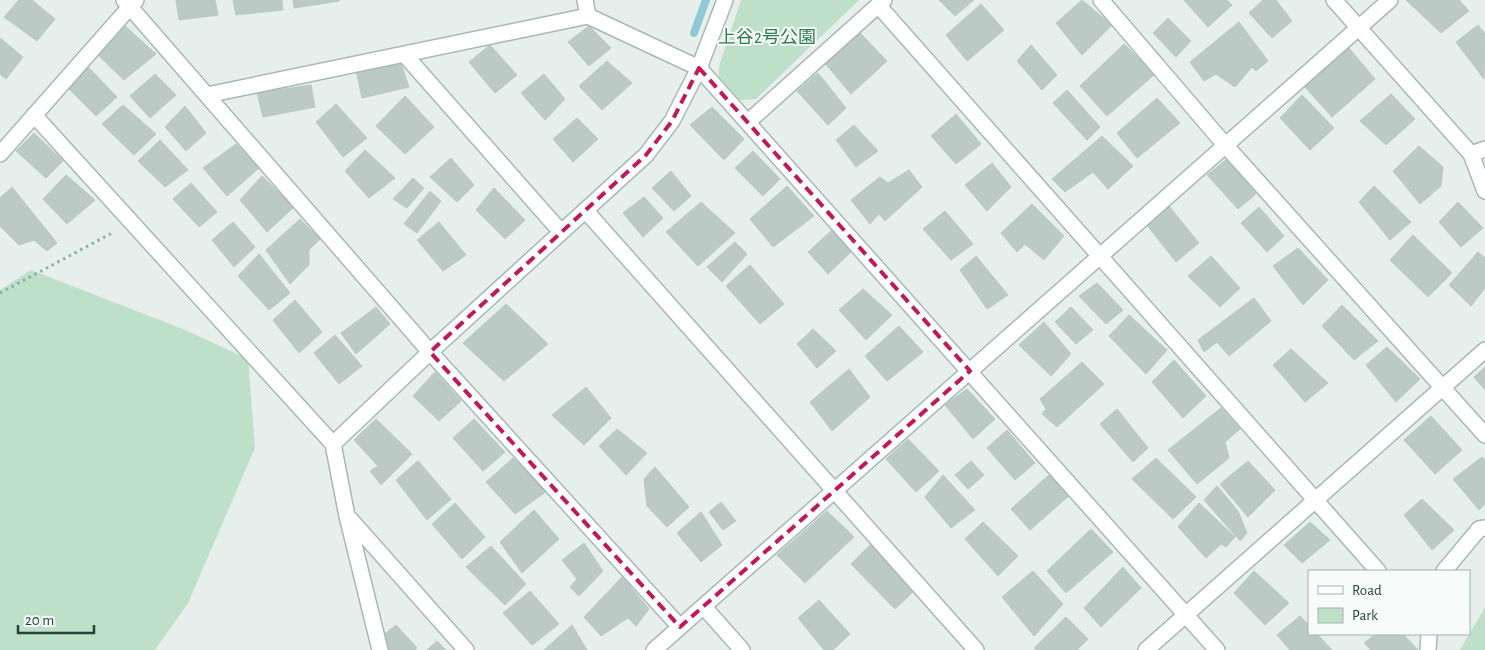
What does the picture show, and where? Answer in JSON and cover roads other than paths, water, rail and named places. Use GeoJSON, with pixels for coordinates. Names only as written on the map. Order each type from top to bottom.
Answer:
{"type":"FeatureCollection","features":[{"type":"Feature","properties":{"kind":"street"},"geometry":{"type":"LineString","coordinates":[[585,0],[588,16]]}},
{"type":"Feature","properties":{"kind":"street"},"geometry":{"type":"LineString","coordinates":[[332,444],[646,154],[672,121],[699,68],[725,0]]}},
{"type":"Feature","properties":{"kind":"street"},"geometry":{"type":"LineString","coordinates":[[1101,0],[1226,146],[1485,435]]}},
{"type":"Feature","properties":{"kind":"street"},"geometry":{"type":"LineString","coordinates":[[1334,0],[1471,154],[1485,191]]}},
{"type":"Feature","properties":{"kind":"street"},"geometry":{"type":"LineString","coordinates":[[654,650],[1390,0]]}},
{"type":"Feature","properties":{"kind":"street"},"geometry":{"type":"LineString","coordinates":[[0,154],[130,2],[207,95],[430,352],[680,626]]}},
{"type":"Feature","properties":{"kind":"street"},"geometry":{"type":"LineString","coordinates":[[748,122],[881,2],[1100,256],[1377,570]]}},
{"type":"Feature","properties":{"kind":"street"},"geometry":{"type":"LineString","coordinates":[[207,95],[588,16],[699,68],[1217,650]]}},
{"type":"Feature","properties":{"kind":"street"},"geometry":{"type":"LineString","coordinates":[[404,54],[561,232]]}},
{"type":"Feature","properties":{"kind":"street"},"geometry":{"type":"LineString","coordinates":[[34,115],[332,444],[347,516],[380,650]]}},
{"type":"Feature","properties":{"kind":"street"},"geometry":{"type":"LineString","coordinates":[[1471,154],[1485,149]]}},
{"type":"Feature","properties":{"kind":"street"},"geometry":{"type":"LineString","coordinates":[[585,210],[976,650]]}},
{"type":"Feature","properties":{"kind":"street"},"geometry":{"type":"LineString","coordinates":[[1146,650],[1485,350]]}},
{"type":"Feature","properties":{"kind":"street"},"geometry":{"type":"LineString","coordinates":[[347,516],[466,650]]}},
{"type":"Feature","properties":{"kind":"street"},"geometry":{"type":"LineString","coordinates":[[1445,570],[1479,529],[1485,528]]}},
{"type":"Feature","properties":{"kind":"street"},"geometry":{"type":"LineString","coordinates":[[704,607],[742,650]]}},
{"type":"Feature","properties":{"kind":"street"},"geometry":{"type":"LineString","coordinates":[[1428,650],[1429,635]]}},
{"type":"Feature","properties":{"kind":"waterway"},"geometry":{"type":"LineString","coordinates":[[694,33],[706,0]]}},
{"type":"Feature","properties":{"kind":"park label","name":"上谷2号公園"},"geometry":{"type":"Point","coordinates":[767,38]}}]}
